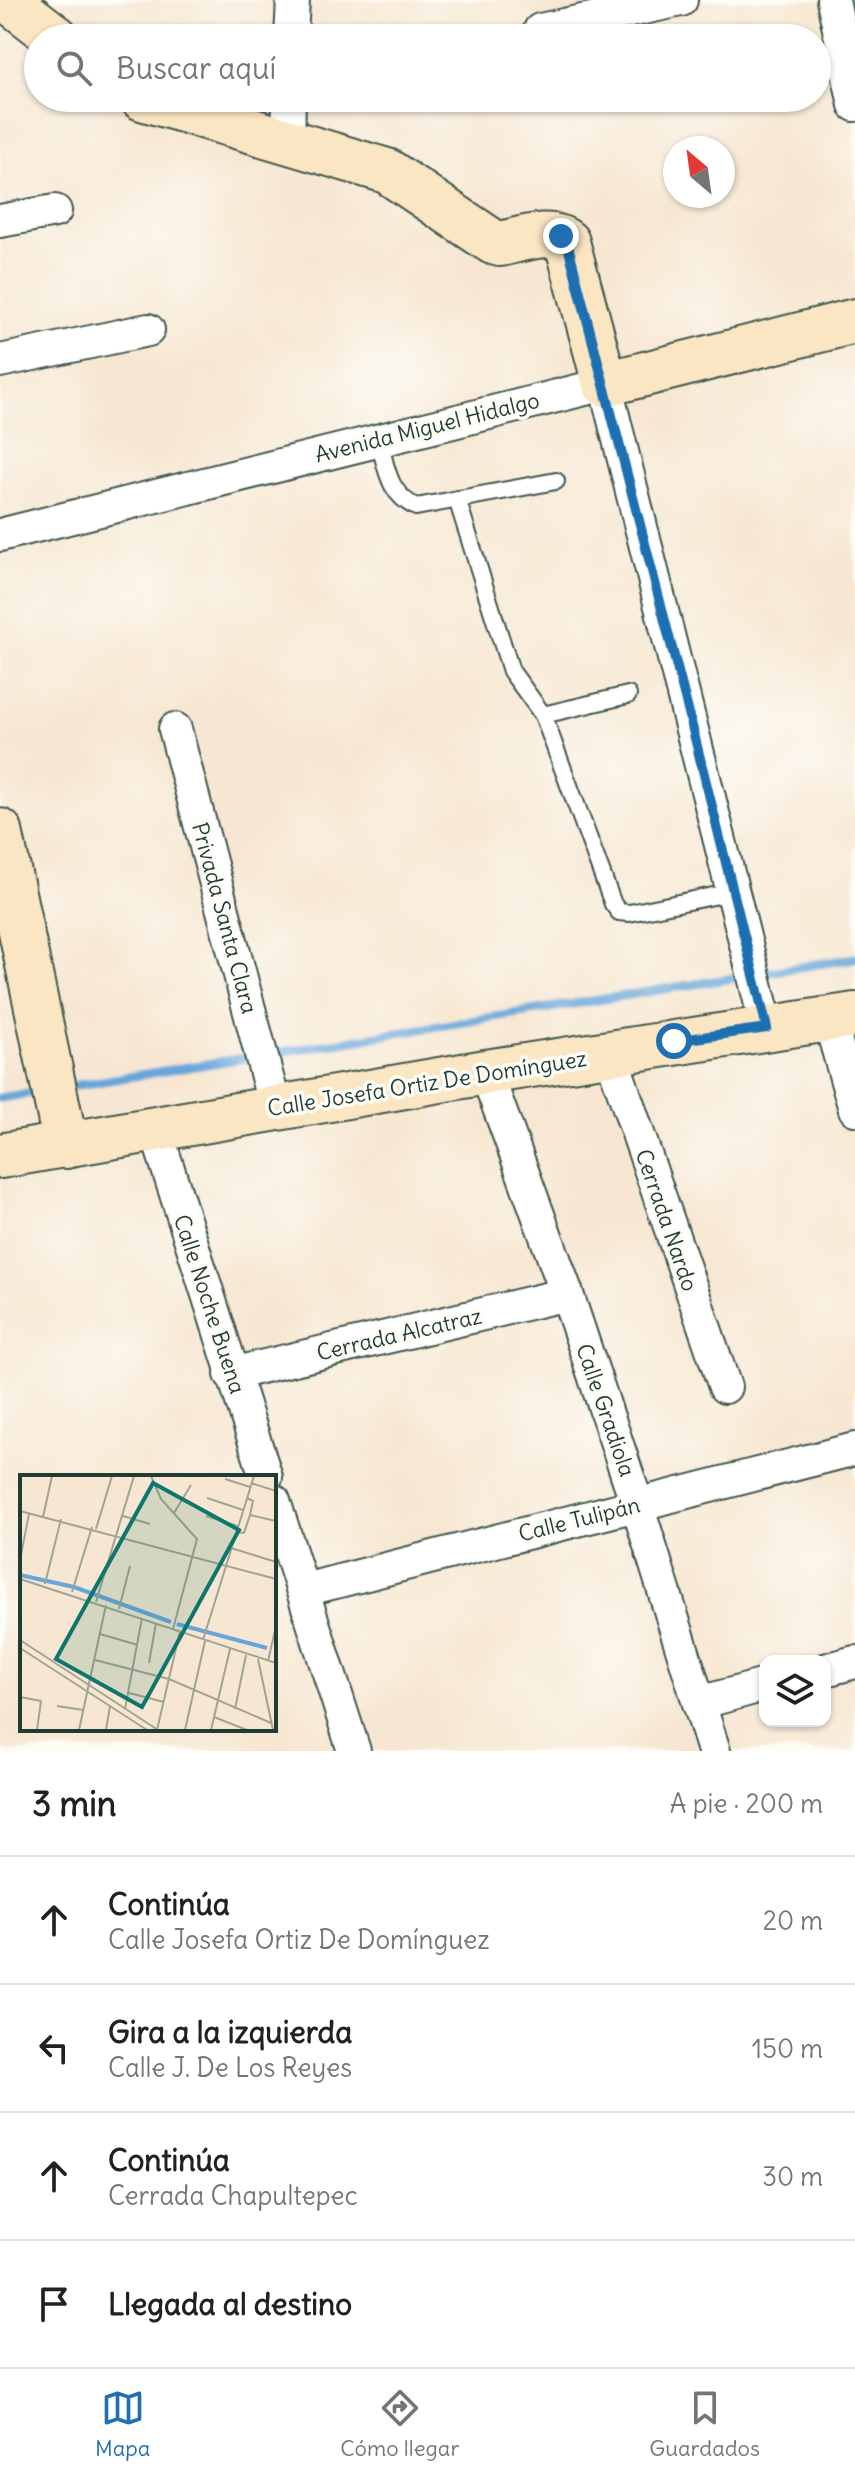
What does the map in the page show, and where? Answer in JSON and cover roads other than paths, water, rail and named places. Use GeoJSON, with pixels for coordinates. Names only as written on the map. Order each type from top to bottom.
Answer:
{"type":"FeatureCollection","features":[{"type":"Feature","properties":{"kind":"street"},"geometry":{"type":"LineString","coordinates":[[8,0],[39,24]]}},
{"type":"Feature","properties":{"kind":"street"},"geometry":{"type":"LineString","coordinates":[[292,24],[293,0]]}},
{"type":"Feature","properties":{"kind":"street"},"geometry":{"type":"LineString","coordinates":[[568,24],[681,0]]}},
{"type":"Feature","properties":{"kind":"street"},"geometry":{"type":"LineString","coordinates":[[842,17],[855,105]]}},
{"type":"Feature","properties":{"kind":"street"},"geometry":{"type":"LineString","coordinates":[[186,112],[387,171],[493,242],[500,244],[552,235],[561,236],[567,242],[763,1015]]}},
{"type":"Feature","properties":{"kind":"street"},"geometry":{"type":"LineString","coordinates":[[288,144],[289,112]]}},
{"type":"Feature","properties":{"kind":"street"},"geometry":{"type":"LineString","coordinates":[[0,221],[55,211]]}},
{"type":"Feature","properties":{"kind":"street","name":"Avenida Miguel Hidalgo"},"geometry":{"type":"LineString","coordinates":[[0,535],[855,321]]}},
{"type":"Feature","properties":{"kind":"street"},"geometry":{"type":"LineString","coordinates":[[0,361],[148,330]]}},
{"type":"Feature","properties":{"kind":"street","name":"Privada Santa Clara"},"geometry":{"type":"LineString","coordinates":[[175,729],[271,1092]]}},
{"type":"Feature","properties":{"kind":"street"},"geometry":{"type":"LineString","coordinates":[[0,831],[57,1108]]}},
{"type":"Feature","properties":{"kind":"street","name":"Calle Josefa Ortiz De Domínguez"},"geometry":{"type":"LineString","coordinates":[[0,1156],[57,1108],[156,1131],[271,1092],[486,1072],[610,1052],[763,1015],[842,1016]]}},
{"type":"Feature","properties":{"kind":"street"},"geometry":{"type":"LineString","coordinates":[[842,1016],[855,1109]]}},
{"type":"Feature","properties":{"kind":"street","name":"Cerrada Nardo"},"geometry":{"type":"LineString","coordinates":[[610,1052],[725,1387]]}},
{"type":"Feature","properties":{"kind":"street","name":"Calle Gradiola"},"geometry":{"type":"LineString","coordinates":[[486,1072],[567,1294],[714,1751]]}},
{"type":"Feature","properties":{"kind":"street","name":"Calle Noche Buena"},"geometry":{"type":"LineString","coordinates":[[156,1131],[265,1475]]}},
{"type":"Feature","properties":{"kind":"street","name":"Cerrada Alcatraz"},"geometry":{"type":"LineString","coordinates":[[231,1374],[567,1294]]}},
{"type":"Feature","properties":{"kind":"street","name":"Calle Tulipán"},"geometry":{"type":"LineString","coordinates":[[304,1590],[855,1449]]}},
{"type":"Feature","properties":{"kind":"street"},"geometry":{"type":"LineString","coordinates":[[276,1507],[354,1751]]}},
{"type":"Feature","properties":{"kind":"street"},"geometry":{"type":"LineString","coordinates":[[831,1668],[855,1662]]}},
{"type":"Feature","properties":{"kind":"street"},"geometry":{"type":"LineString","coordinates":[[699,1703],[759,1687]]}},
{"type":"Feature","properties":{"kind":"lane"},"geometry":{"type":"LineString","coordinates":[[378,438],[391,483],[400,499],[416,507],[556,481]]}},
{"type":"Feature","properties":{"kind":"lane"},"geometry":{"type":"LineString","coordinates":[[457,499],[511,671],[543,715],[613,904],[619,912],[629,913],[733,892]]}},
{"type":"Feature","properties":{"kind":"lane"},"geometry":{"type":"LineString","coordinates":[[543,715],[628,695]]}},
{"type":"Feature","properties":{"kind":"waterway"},"geometry":{"type":"LineString","coordinates":[[66,1087],[855,958]]}},
{"type":"Feature","properties":{"kind":"waterway"},"geometry":{"type":"LineString","coordinates":[[0,1098],[44,1091]]}}]}
